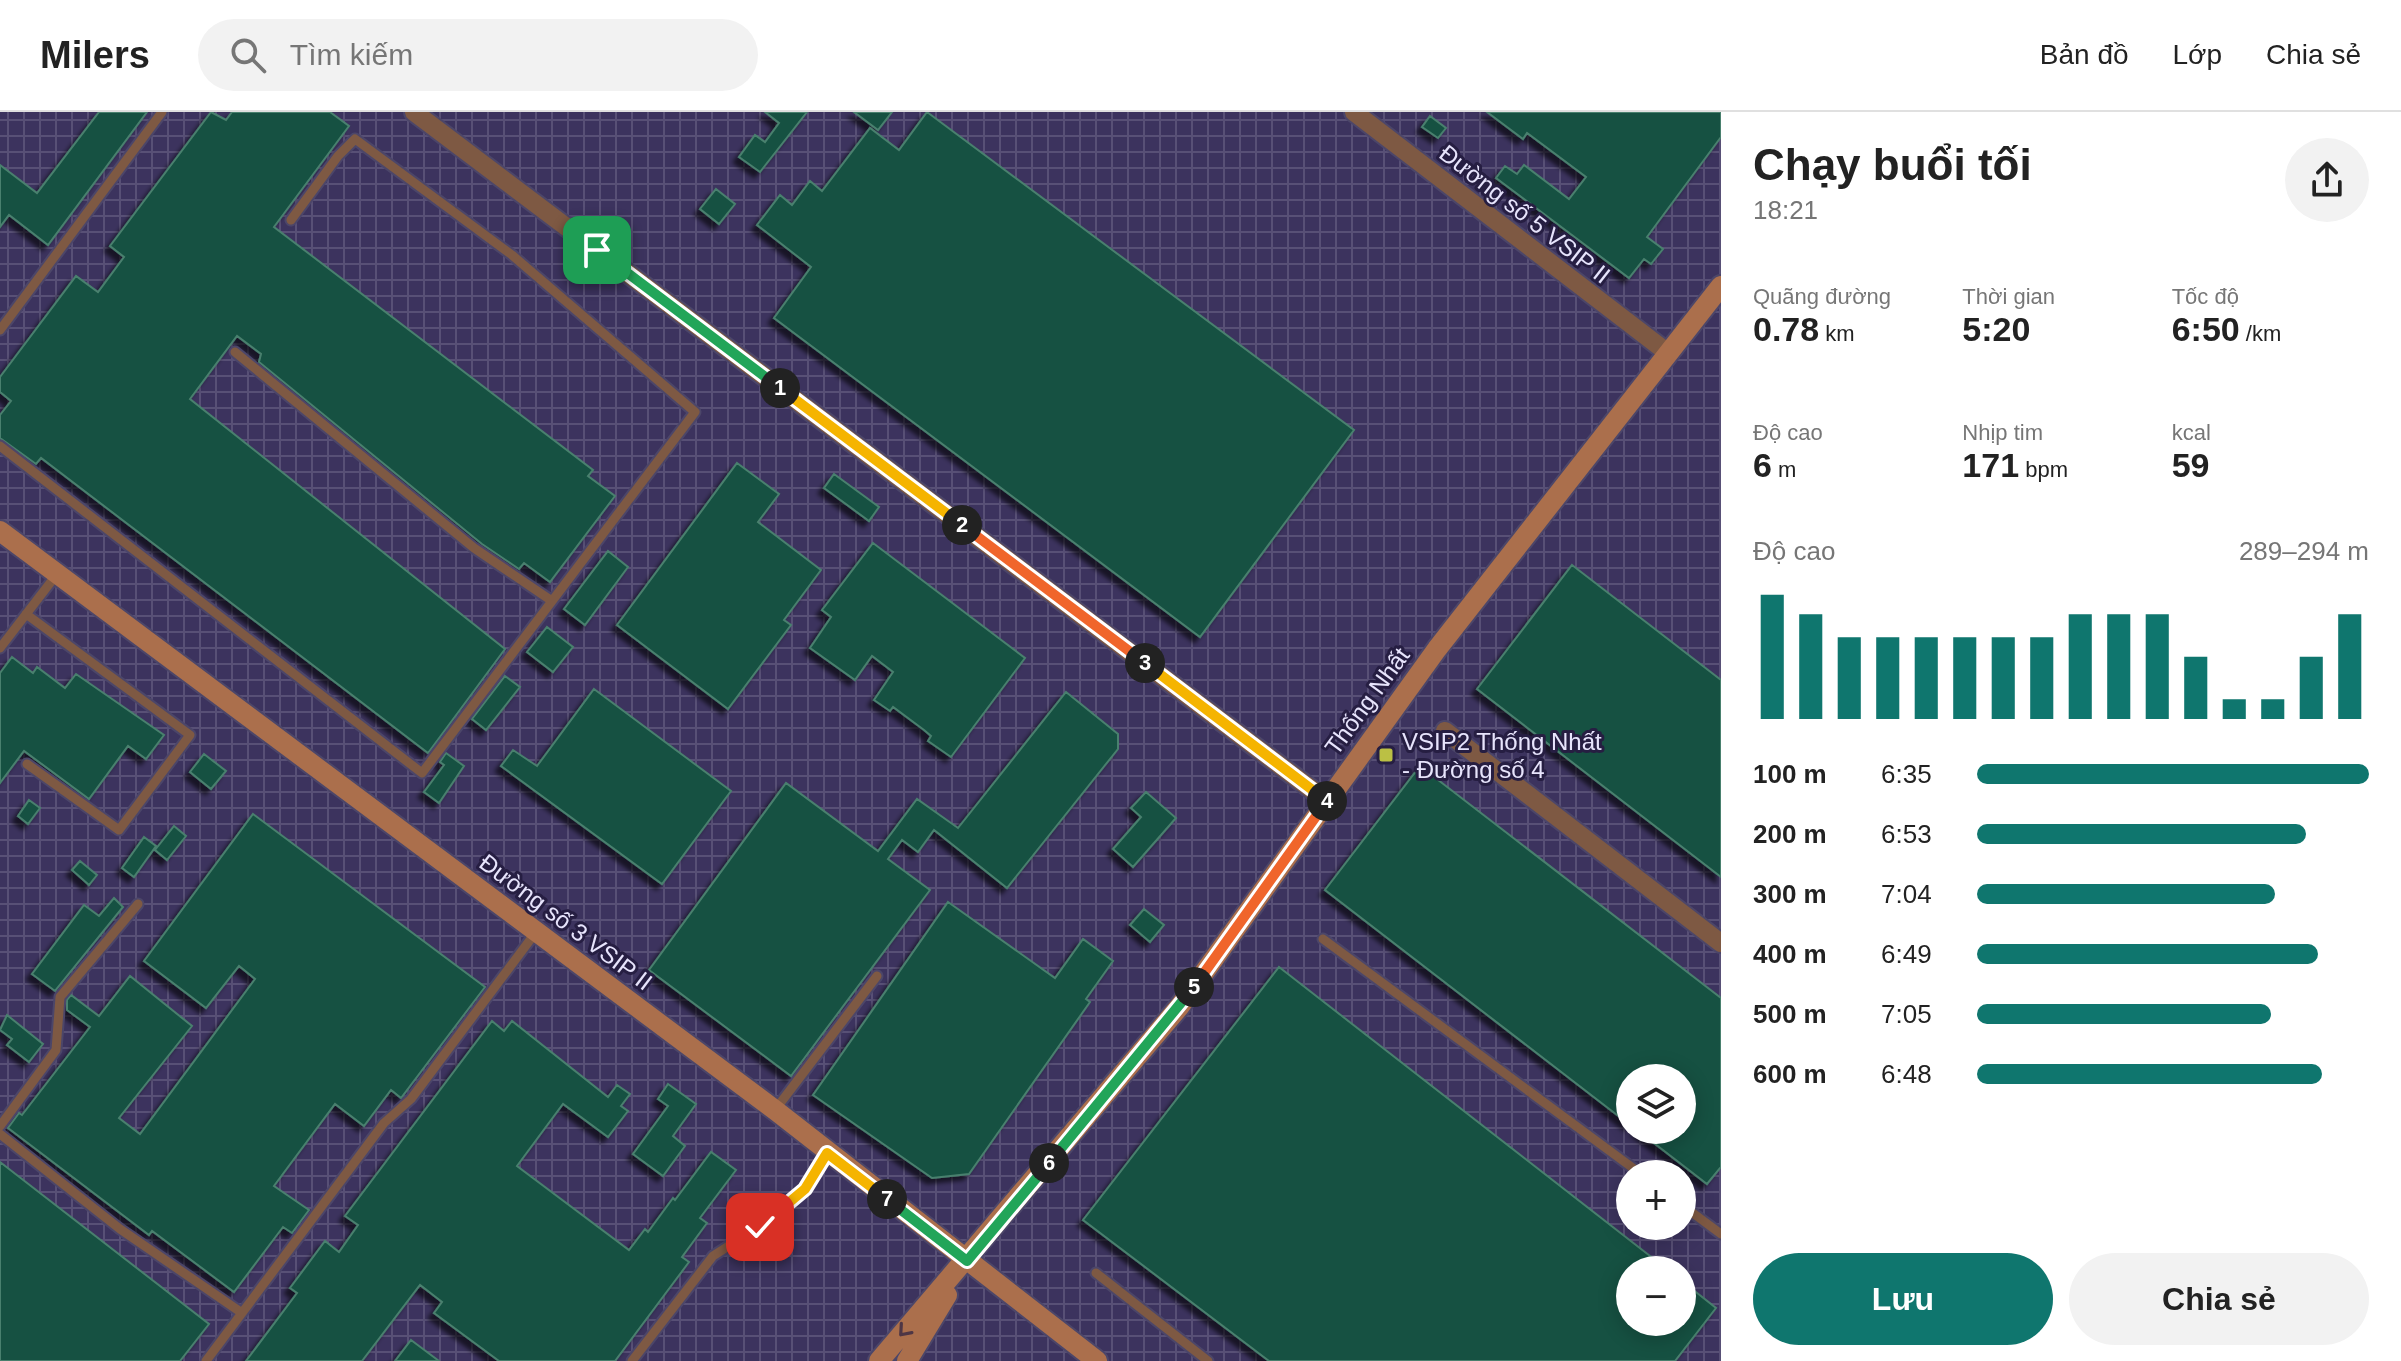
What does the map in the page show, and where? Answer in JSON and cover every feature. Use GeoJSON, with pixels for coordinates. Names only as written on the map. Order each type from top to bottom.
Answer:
{"type":"FeatureCollection","features":[{"type":"Feature","properties":{"kind":"street"},"geometry":{"type":"LineString","coordinates":[[414,112],[1327,801]]}},
{"type":"Feature","properties":{"kind":"street","name":"Đường số 5 VSIP II"},"geometry":{"type":"LineString","coordinates":[[1354,112],[1668,353]]}},
{"type":"Feature","properties":{"kind":"street","name":"Thống Nhất"},"geometry":{"type":"LineString","coordinates":[[879,1361],[967,1261],[1180,1006],[1437,649],[1721,286]]}},
{"type":"Feature","properties":{"kind":"street","name":"Đường số 3 VSIP II"},"geometry":{"type":"LineString","coordinates":[[0,531],[775,1110],[1097,1361]]}},
{"type":"Feature","properties":{"kind":"street"},"geometry":{"type":"LineString","coordinates":[[1445,731],[1721,943]]}},
{"type":"Feature","properties":{"kind":"street","name":"Thống Nhất"},"geometry":{"type":"LineString","coordinates":[[907,1361],[967,1261]]}},
{"type":"Feature","properties":{"kind":"lane"},"geometry":{"type":"LineString","coordinates":[[0,330],[162,112]]}},
{"type":"Feature","properties":{"kind":"lane"},"geometry":{"type":"LineString","coordinates":[[0,446],[422,773],[695,412],[512,255],[355,139],[338,156],[291,220]]}},
{"type":"Feature","properties":{"kind":"lane"},"geometry":{"type":"LineString","coordinates":[[235,352],[474,548],[552,601]]}},
{"type":"Feature","properties":{"kind":"lane"},"geometry":{"type":"LineString","coordinates":[[0,648],[57,574]]}},
{"type":"Feature","properties":{"kind":"lane"},"geometry":{"type":"LineString","coordinates":[[26,614],[190,735],[119,830],[27,764]]}},
{"type":"Feature","properties":{"kind":"lane"},"geometry":{"type":"LineString","coordinates":[[0,1126],[56,1050],[60,997],[138,904]]}},
{"type":"Feature","properties":{"kind":"lane"},"geometry":{"type":"LineString","coordinates":[[206,1361],[384,1123],[411,1099],[536,932]]}},
{"type":"Feature","properties":{"kind":"lane"},"geometry":{"type":"LineString","coordinates":[[1323,939],[1622,1160]]}},
{"type":"Feature","properties":{"kind":"lane"},"geometry":{"type":"LineString","coordinates":[[775,1110],[877,976]]}},
{"type":"Feature","properties":{"kind":"lane"},"geometry":{"type":"LineString","coordinates":[[0,1134],[120,1229],[242,1313]]}},
{"type":"Feature","properties":{"kind":"lane"},"geometry":{"type":"LineString","coordinates":[[632,1361],[713,1256],[780,1213],[805,1189],[827,1153]]}},
{"type":"Feature","properties":{"kind":"lane"},"geometry":{"type":"LineString","coordinates":[[1696,1215],[1721,1234]]}},
{"type":"Feature","properties":{"kind":"lane"},"geometry":{"type":"LineString","coordinates":[[1096,1273],[1208,1361]]}},
{"type":"Feature","properties":{"kind":"shaded area"},"geometry":{"type":"Polygon","coordinates":[[[0,112],[1721,112],[1721,1361],[0,1361],[0,112]]]}},
{"type":"Feature","properties":{"kind":"building"},"geometry":{"type":"Polygon","coordinates":[[[99,112],[147,112],[48,245],[9,215],[0,227],[0,165],[37,193],[99,112]]]}},
{"type":"Feature","properties":{"kind":"building"},"geometry":{"type":"Polygon","coordinates":[[[211,112],[226,120],[232,112],[330,112],[349,126],[274,227],[593,470],[588,476],[615,496],[550,582],[524,563],[519,569],[482,544],[259,362],[261,354],[237,336],[190,399],[505,649],[428,753],[41,458],[36,464],[0,438],[0,415],[11,401],[0,392],[0,377],[76,276],[98,292],[124,257],[110,246],[211,112]]]}},
{"type":"Feature","properties":{"kind":"building"},"geometry":{"type":"Polygon","coordinates":[[[765,112],[807,112],[760,172],[739,157],[755,135],[765,142],[779,123],[765,112]]]}},
{"type":"Feature","properties":{"kind":"building"},"geometry":{"type":"Polygon","coordinates":[[[854,112],[892,112],[878,130],[854,112]]]}},
{"type":"Feature","properties":{"kind":"building"},"geometry":{"type":"Polygon","coordinates":[[[927,112],[1354,430],[1200,637],[774,318],[811,267],[757,225],[780,195],[792,205],[810,181],[822,191],[870,128],[899,150],[927,112]]]}},
{"type":"Feature","properties":{"kind":"building"},"geometry":{"type":"Polygon","coordinates":[[[1487,112],[1721,112],[1721,137],[1647,237],[1663,249],[1651,264],[1644,259],[1629,278],[1496,178],[1505,166],[1517,174],[1524,165],[1569,199],[1586,177],[1527,133],[1523,139],[1487,112]]]}},
{"type":"Feature","properties":{"kind":"building"},"geometry":{"type":"Polygon","coordinates":[[[1430,116],[1446,128],[1438,138],[1422,127],[1430,116]]]}},
{"type":"Feature","properties":{"kind":"building"},"geometry":{"type":"Polygon","coordinates":[[[716,189],[735,204],[719,224],[700,209],[716,189]]]}},
{"type":"Feature","properties":{"kind":"building"},"geometry":{"type":"Polygon","coordinates":[[[737,463],[779,494],[758,522],[821,570],[784,620],[791,625],[728,709],[617,625],[737,463]]]}},
{"type":"Feature","properties":{"kind":"building"},"geometry":{"type":"Polygon","coordinates":[[[834,474],[879,507],[869,521],[824,488],[834,474]]]}},
{"type":"Feature","properties":{"kind":"building"},"geometry":{"type":"Polygon","coordinates":[[[873,543],[1025,658],[951,757],[928,741],[931,736],[893,707],[890,711],[874,700],[893,672],[872,656],[855,680],[810,648],[831,617],[822,610],[873,543]]]}},
{"type":"Feature","properties":{"kind":"building"},"geometry":{"type":"Polygon","coordinates":[[[608,551],[628,567],[585,625],[564,609],[608,551]]]}},
{"type":"Feature","properties":{"kind":"building"},"geometry":{"type":"Polygon","coordinates":[[[1572,565],[1721,680],[1721,877],[1477,689],[1572,565]]]}},
{"type":"Feature","properties":{"kind":"building"},"geometry":{"type":"Polygon","coordinates":[[[547,627],[573,647],[553,672],[527,652],[547,627]]]}},
{"type":"Feature","properties":{"kind":"building"},"geometry":{"type":"Polygon","coordinates":[[[12,657],[33,673],[37,667],[65,688],[76,674],[164,735],[146,759],[128,746],[89,799],[24,751],[0,783],[0,673],[12,657]]]}},
{"type":"Feature","properties":{"kind":"building"},"geometry":{"type":"Polygon","coordinates":[[[505,676],[520,687],[486,730],[472,719],[505,676]]]}},
{"type":"Feature","properties":{"kind":"building"},"geometry":{"type":"Polygon","coordinates":[[[594,689],[731,791],[662,884],[501,766],[513,750],[537,766],[594,689]]]}},
{"type":"Feature","properties":{"kind":"building"},"geometry":{"type":"Polygon","coordinates":[[[1066,692],[1118,734],[1118,749],[1007,888],[934,830],[918,852],[902,840],[888,859],[930,890],[791,1076],[649,970],[786,783],[878,851],[917,799],[958,828],[1066,692]]]}},
{"type":"Feature","properties":{"kind":"building"},"geometry":{"type":"Polygon","coordinates":[[[446,753],[464,766],[439,803],[424,792],[444,765],[440,762],[446,753]]]}},
{"type":"Feature","properties":{"kind":"building"},"geometry":{"type":"Polygon","coordinates":[[[204,754],[226,771],[211,789],[190,772],[204,754]]]}},
{"type":"Feature","properties":{"kind":"building"},"geometry":{"type":"Polygon","coordinates":[[[1420,766],[1721,998],[1721,1167],[1707,1184],[1696,1176],[1696,1160],[1676,1160],[1655,1144],[1696,1144],[1696,1064],[1616,1064],[1616,1114],[1325,890],[1420,766]]]}},
{"type":"Feature","properties":{"kind":"building"},"geometry":{"type":"Polygon","coordinates":[[[1146,792],[1176,818],[1133,867],[1113,849],[1141,817],[1131,808],[1146,792]]]}},
{"type":"Feature","properties":{"kind":"building"},"geometry":{"type":"Polygon","coordinates":[[[29,800],[40,808],[28,824],[18,816],[29,800]]]}},
{"type":"Feature","properties":{"kind":"building"},"geometry":{"type":"Polygon","coordinates":[[[253,814],[485,987],[401,1098],[391,1090],[364,1126],[335,1104],[274,1186],[309,1210],[292,1233],[283,1227],[234,1292],[152,1231],[149,1235],[8,1128],[19,1113],[22,1115],[90,1027],[67,1010],[67,1000],[71,995],[99,1016],[130,976],[192,1026],[119,1118],[140,1134],[255,979],[239,966],[206,1008],[144,961],[253,814]]]}},
{"type":"Feature","properties":{"kind":"building"},"geometry":{"type":"Polygon","coordinates":[[[174,826],[186,836],[167,860],[155,850],[174,826]]]}},
{"type":"Feature","properties":{"kind":"building"},"geometry":{"type":"Polygon","coordinates":[[[144,837],[156,846],[134,877],[122,868],[144,837]]]}},
{"type":"Feature","properties":{"kind":"building"},"geometry":{"type":"Polygon","coordinates":[[[80,861],[97,875],[89,885],[72,870],[80,861]]]}},
{"type":"Feature","properties":{"kind":"building"},"geometry":{"type":"Polygon","coordinates":[[[114,898],[123,907],[55,991],[32,974],[84,905],[99,916],[114,898]]]}},
{"type":"Feature","properties":{"kind":"building"},"geometry":{"type":"Polygon","coordinates":[[[948,902],[1055,978],[1083,939],[1113,961],[1086,999],[1090,1002],[969,1174],[932,1178],[813,1095],[948,902]]]}},
{"type":"Feature","properties":{"kind":"building"},"geometry":{"type":"Polygon","coordinates":[[[1144,909],[1164,925],[1150,942],[1130,925],[1144,909]]]}},
{"type":"Feature","properties":{"kind":"building"},"geometry":{"type":"Polygon","coordinates":[[[1279,967],[1616,1229],[1616,1240],[1629,1240],[1650,1256],[1616,1256],[1616,1336],[1694,1336],[1675,1361],[1269,1361],[1083,1220],[1279,967]]]}},
{"type":"Feature","properties":{"kind":"building"},"geometry":{"type":"Polygon","coordinates":[[[7,1015],[43,1044],[29,1062],[7,1045],[12,1039],[0,1030],[7,1015]]]}},
{"type":"Feature","properties":{"kind":"building"},"geometry":{"type":"Polygon","coordinates":[[[492,1021],[504,1031],[512,1021],[608,1097],[617,1085],[630,1094],[621,1106],[628,1111],[608,1137],[563,1104],[517,1166],[629,1250],[645,1229],[648,1232],[673,1198],[675,1200],[711,1152],[736,1170],[700,1218],[707,1223],[682,1257],[689,1262],[615,1361],[499,1361],[434,1313],[442,1302],[420,1285],[362,1361],[246,1361],[297,1293],[290,1288],[325,1241],[339,1252],[358,1225],[345,1216],[492,1021]]]}},
{"type":"Feature","properties":{"kind":"building"},"geometry":{"type":"Polygon","coordinates":[[[668,1084],[696,1104],[673,1136],[685,1146],[663,1176],[633,1154],[668,1106],[658,1099],[668,1084]]]}},
{"type":"Feature","properties":{"kind":"building"},"geometry":{"type":"Polygon","coordinates":[[[0,1162],[209,1324],[180,1361],[0,1361],[0,1162]]]}},
{"type":"Feature","properties":{"kind":"building"},"geometry":{"type":"Polygon","coordinates":[[[1696,1292],[1716,1308],[1696,1334],[1696,1292]]]}},
{"type":"Feature","properties":{"kind":"building"},"geometry":{"type":"Polygon","coordinates":[[[411,1340],[439,1361],[395,1361],[411,1340]]]}},
{"type":"Feature","properties":{"kind":"place","name":"VSIP2 Thống Nhất - Đường số 4"},"geometry":{"type":"Point","coordinates":[1386,755]}},
{"type":"Feature","properties":{"kind":"route"},"geometry":{"type":"LineString","coordinates":[[597,250],[1327,801],[1180,1006],[967,1261],[827,1153],[805,1189],[760,1227]]}}]}
